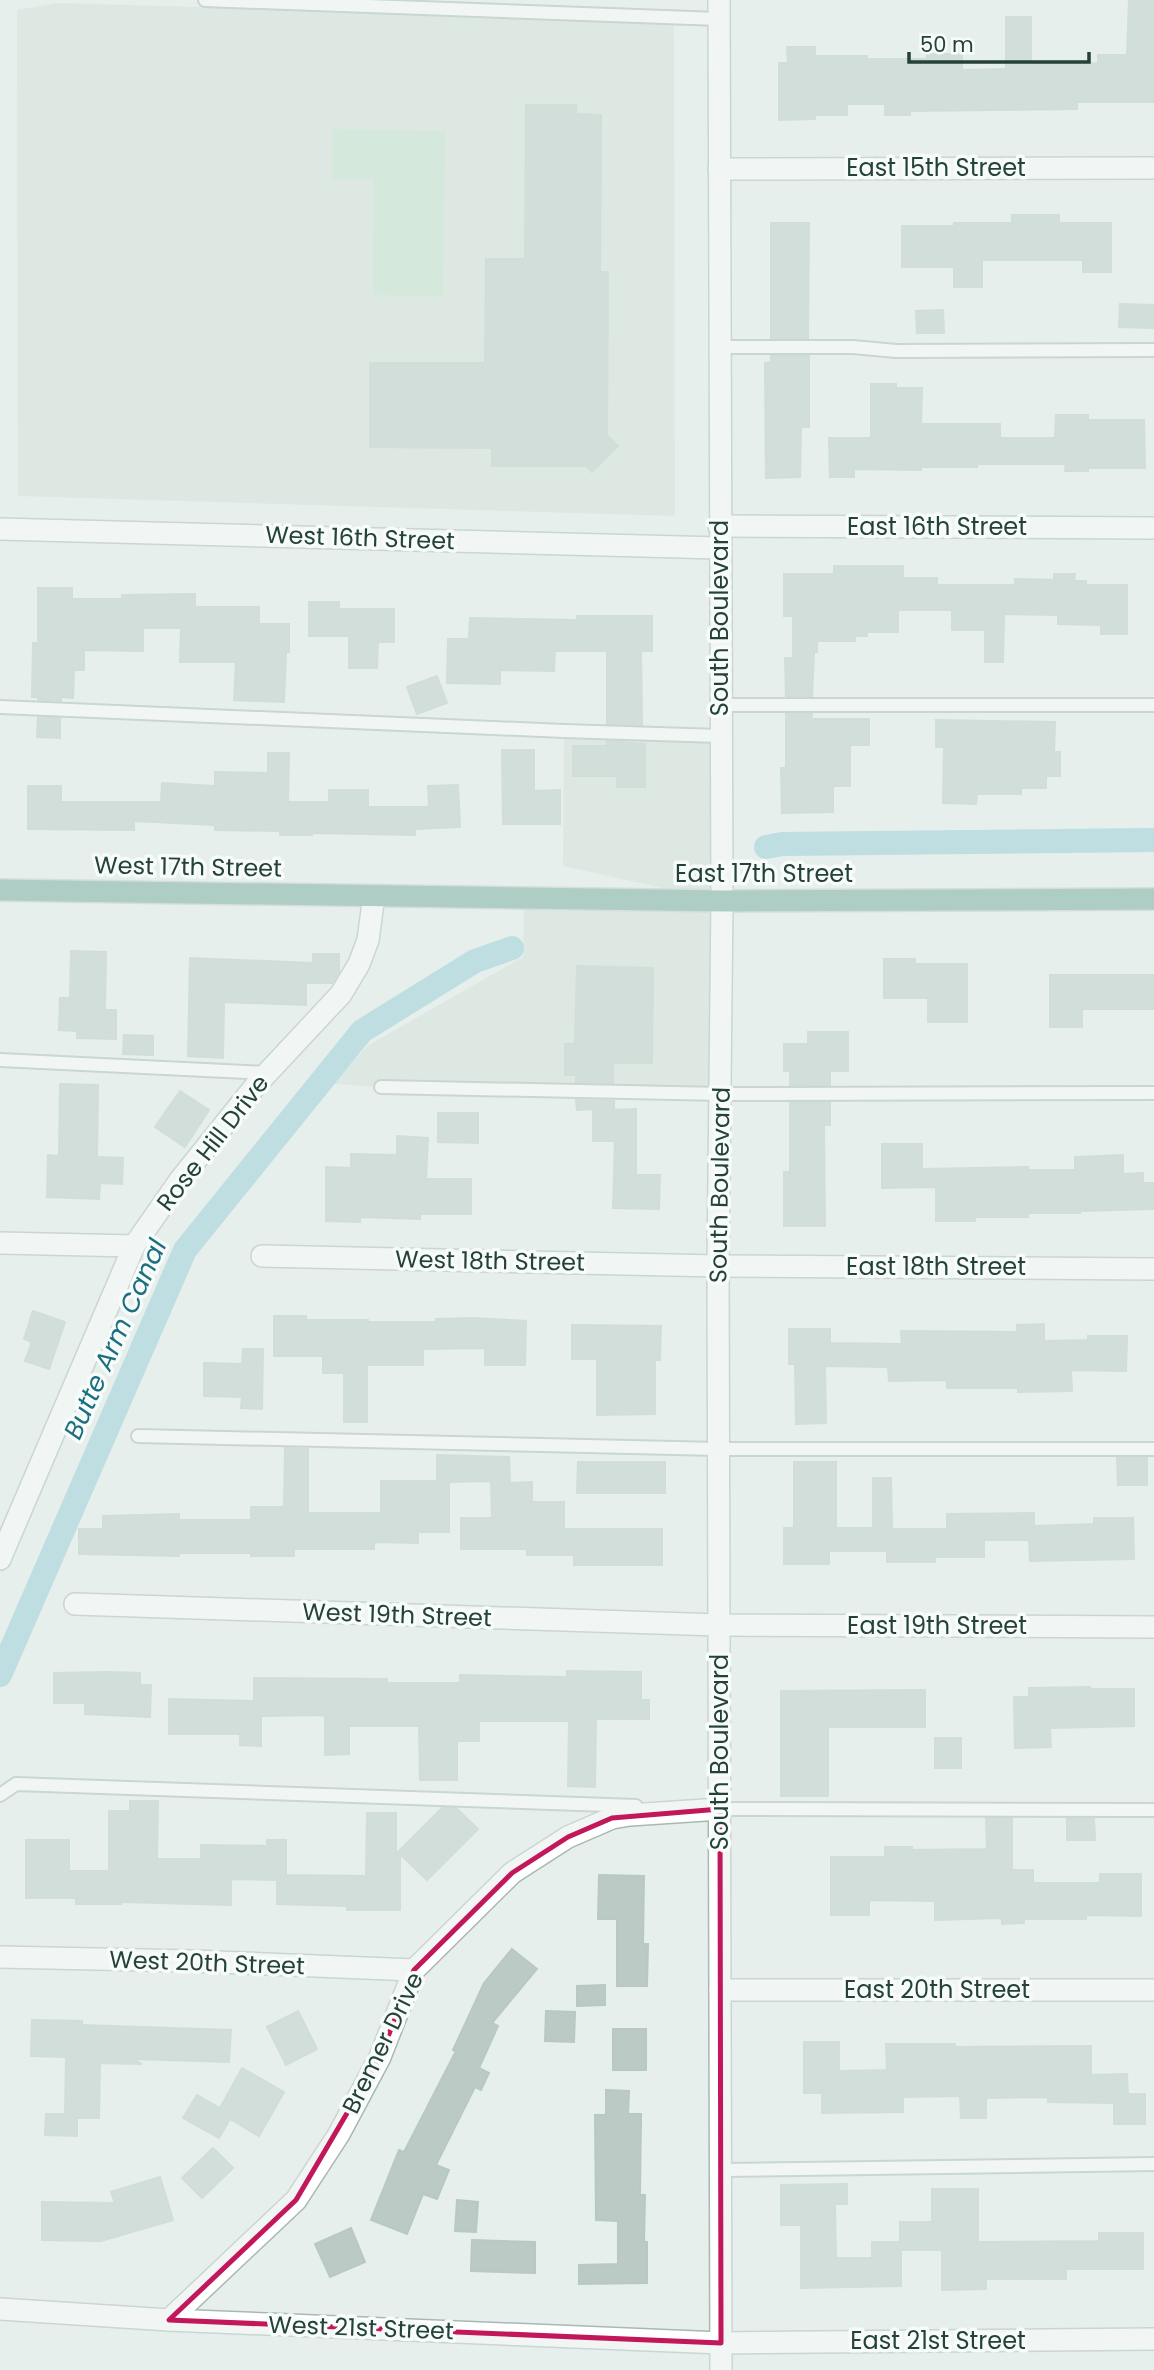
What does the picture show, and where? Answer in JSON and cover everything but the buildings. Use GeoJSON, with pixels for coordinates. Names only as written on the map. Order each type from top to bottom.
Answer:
{"type":"FeatureCollection","features":[{"type":"Feature","properties":{"kind":"main road","name":"West 17th Street"},"geometry":{"type":"LineString","coordinates":[[0,890],[374,896]]}},
{"type":"Feature","properties":{"kind":"main road","name":"East 17th Street"},"geometry":{"type":"LineString","coordinates":[[374,896],[722,901],[1154,899]]}},
{"type":"Feature","properties":{"kind":"street","name":"South Boulevard"},"geometry":{"type":"LineString","coordinates":[[719,9],[719,736],[722,901],[718,1266],[721,2370]]}},
{"type":"Feature","properties":{"kind":"street","name":"East 15th Street"},"geometry":{"type":"LineString","coordinates":[[719,169],[1154,168]]}},
{"type":"Feature","properties":{"kind":"street","name":"East 16th Street"},"geometry":{"type":"LineString","coordinates":[[719,526],[1154,528]]}},
{"type":"Feature","properties":{"kind":"street","name":"West 16th Street"},"geometry":{"type":"LineString","coordinates":[[0,529],[719,548]]}},
{"type":"Feature","properties":{"kind":"street","name":"Rose Hill Drive"},"geometry":{"type":"LineString","coordinates":[[0,1559],[134,1246],[187,1171],[268,1073],[341,994],[359,964],[368,940],[374,896]]}},
{"type":"Feature","properties":{"kind":"street"},"geometry":{"type":"LineString","coordinates":[[0,1243],[134,1246]]}},
{"type":"Feature","properties":{"kind":"street","name":"West 18th Street"},"geometry":{"type":"LineString","coordinates":[[262,1256],[718,1266]]}},
{"type":"Feature","properties":{"kind":"street","name":"East 18th Street"},"geometry":{"type":"LineString","coordinates":[[718,1266],[1154,1269]]}},
{"type":"Feature","properties":{"kind":"street","name":"West 19th Street"},"geometry":{"type":"LineString","coordinates":[[75,1604],[719,1625]]}},
{"type":"Feature","properties":{"kind":"street","name":"East 19th Street"},"geometry":{"type":"LineString","coordinates":[[719,1625],[1154,1627]]}},
{"type":"Feature","properties":{"kind":"street","name":"Bremer Drive"},"geometry":{"type":"LineString","coordinates":[[169,2320],[296,2200],[339,2134],[380,2057],[414,1970],[512,1872],[568,1836],[612,1818],[720,1809]]}},
{"type":"Feature","properties":{"kind":"street","name":"West 20th Street"},"geometry":{"type":"LineString","coordinates":[[0,1957],[414,1970]]}},
{"type":"Feature","properties":{"kind":"street","name":"East 20th Street"},"geometry":{"type":"LineString","coordinates":[[720,1990],[1154,1990]]}},
{"type":"Feature","properties":{"kind":"street","name":"West 21st Street"},"geometry":{"type":"LineString","coordinates":[[0,2309],[169,2320],[721,2343]]}},
{"type":"Feature","properties":{"kind":"street","name":"East 21st Street"},"geometry":{"type":"LineString","coordinates":[[721,2343],[1154,2339]]}},
{"type":"Feature","properties":{"kind":"lane"},"geometry":{"type":"LineString","coordinates":[[205,0],[719,9]]}},
{"type":"Feature","properties":{"kind":"lane"},"geometry":{"type":"LineString","coordinates":[[720,346],[853,347],[896,351],[1154,350]]}},
{"type":"Feature","properties":{"kind":"lane"},"geometry":{"type":"LineString","coordinates":[[719,705],[1154,705]]}},
{"type":"Feature","properties":{"kind":"lane"},"geometry":{"type":"LineString","coordinates":[[0,707],[719,736]]}},
{"type":"Feature","properties":{"kind":"lane"},"geometry":{"type":"LineString","coordinates":[[0,1060],[268,1073]]}},
{"type":"Feature","properties":{"kind":"lane"},"geometry":{"type":"LineString","coordinates":[[382,1087],[721,1094],[1154,1093]]}},
{"type":"Feature","properties":{"kind":"lane"},"geometry":{"type":"LineString","coordinates":[[138,1436],[719,1449],[1154,1449]]}},
{"type":"Feature","properties":{"kind":"lane"},"geometry":{"type":"LineString","coordinates":[[0,1795],[16,1784],[720,1809],[1154,1810]]}},
{"type":"Feature","properties":{"kind":"lane"},"geometry":{"type":"LineString","coordinates":[[721,2170],[1154,2164]]}},
{"type":"Feature","properties":{"kind":"highlighted area"},"geometry":{"type":"Polygon","coordinates":[[[720,1809],[721,2343],[169,2320],[296,2200],[380,2057],[414,1970],[512,1873],[568,1837],[612,1818],[720,1809]]]}},
{"type":"Feature","properties":{"kind":"shaded area"},"geometry":{"type":"Polygon","coordinates":[[[58,3],[674,21],[675,516],[18,496],[17,10],[58,3]]]}},
{"type":"Feature","properties":{"kind":"shaded area"},"geometry":{"type":"Polygon","coordinates":[[[564,731],[719,736],[721,1094],[334,1084],[367,1046],[523,957],[524,899],[716,900],[563,866],[564,731]]]}},
{"type":"Feature","properties":{"kind":"green space"},"geometry":{"type":"Polygon","coordinates":[[[332,129],[445,131],[443,296],[373,295],[374,180],[332,179],[332,129]]]}},
{"type":"Feature","properties":{"kind":"waterway"},"geometry":{"type":"LineString","coordinates":[[766,847],[782,844],[1154,840]]}},
{"type":"Feature","properties":{"kind":"waterway","name":"Butte Arm Canal"},"geometry":{"type":"LineString","coordinates":[[0,1675],[185,1250],[362,1031],[475,961],[512,948]]}}]}
